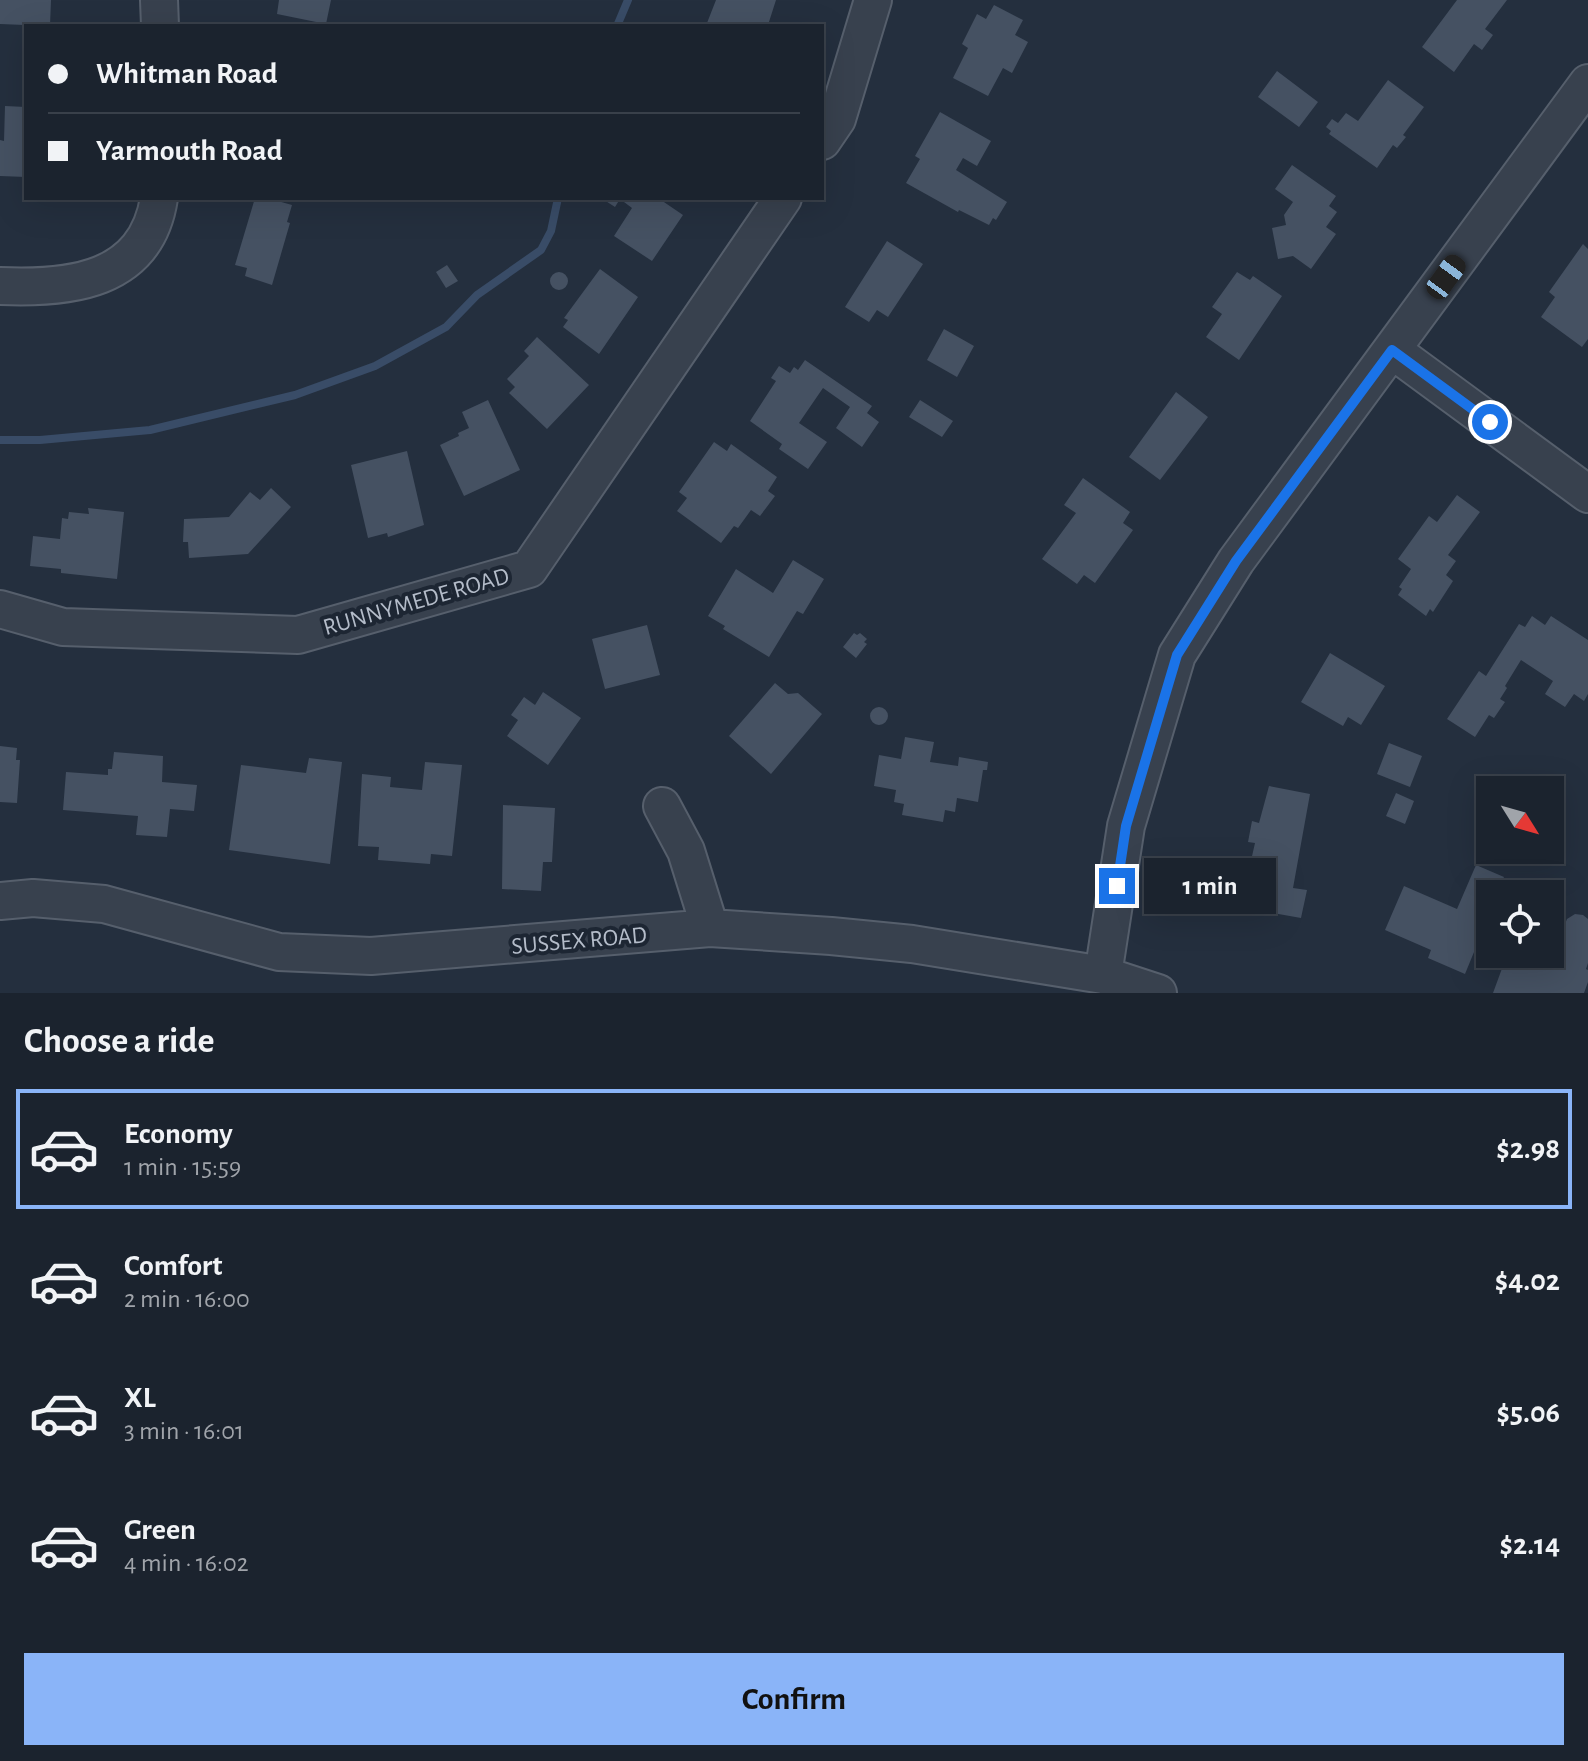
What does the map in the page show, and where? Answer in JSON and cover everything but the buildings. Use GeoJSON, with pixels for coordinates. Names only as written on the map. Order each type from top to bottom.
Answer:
{"type":"FeatureCollection","features":[{"type":"Feature","properties":{"kind":"street"},"geometry":{"type":"LineString","coordinates":[[159,0],[160,24]]}},
{"type":"Feature","properties":{"kind":"street"},"geometry":{"type":"LineString","coordinates":[[824,138],[837,119],[873,0]]}},
{"type":"Feature","properties":{"kind":"street"},"geometry":{"type":"LineString","coordinates":[[1103,975],[1126,826],[1177,655],[1236,561],[1588,83]]}},
{"type":"Feature","properties":{"kind":"street"},"geometry":{"type":"LineString","coordinates":[[0,286],[69,285],[100,277],[124,262],[138,248],[150,228],[158,200]]}},
{"type":"Feature","properties":{"kind":"street","name":"RUNNYMEDE ROAD"},"geometry":{"type":"LineString","coordinates":[[0,609],[63,627],[298,635],[529,569],[782,200]]}},
{"type":"Feature","properties":{"kind":"street"},"geometry":{"type":"LineString","coordinates":[[1392,350],[1588,494]]}},
{"type":"Feature","properties":{"kind":"street"},"geometry":{"type":"LineString","coordinates":[[662,806],[686,851],[710,928]]}},
{"type":"Feature","properties":{"kind":"street","name":"SUSSEX ROAD"},"geometry":{"type":"LineString","coordinates":[[0,901],[33,898],[104,904],[279,952],[371,956],[710,928],[912,944],[1103,975],[1158,993]]}},
{"type":"Feature","properties":{"kind":"waterway"},"geometry":{"type":"LineString","coordinates":[[618,24],[628,0]]}},
{"type":"Feature","properties":{"kind":"waterway"},"geometry":{"type":"LineString","coordinates":[[0,440],[40,440],[150,430],[295,395],[375,366],[446,327],[477,295],[541,250],[551,231],[558,200]]}},
{"type":"Feature","properties":{"kind":"route"},"geometry":{"type":"LineString","coordinates":[[1117,886],[1126,826],[1177,655],[1236,561],[1392,350],[1490,422]]}}]}
